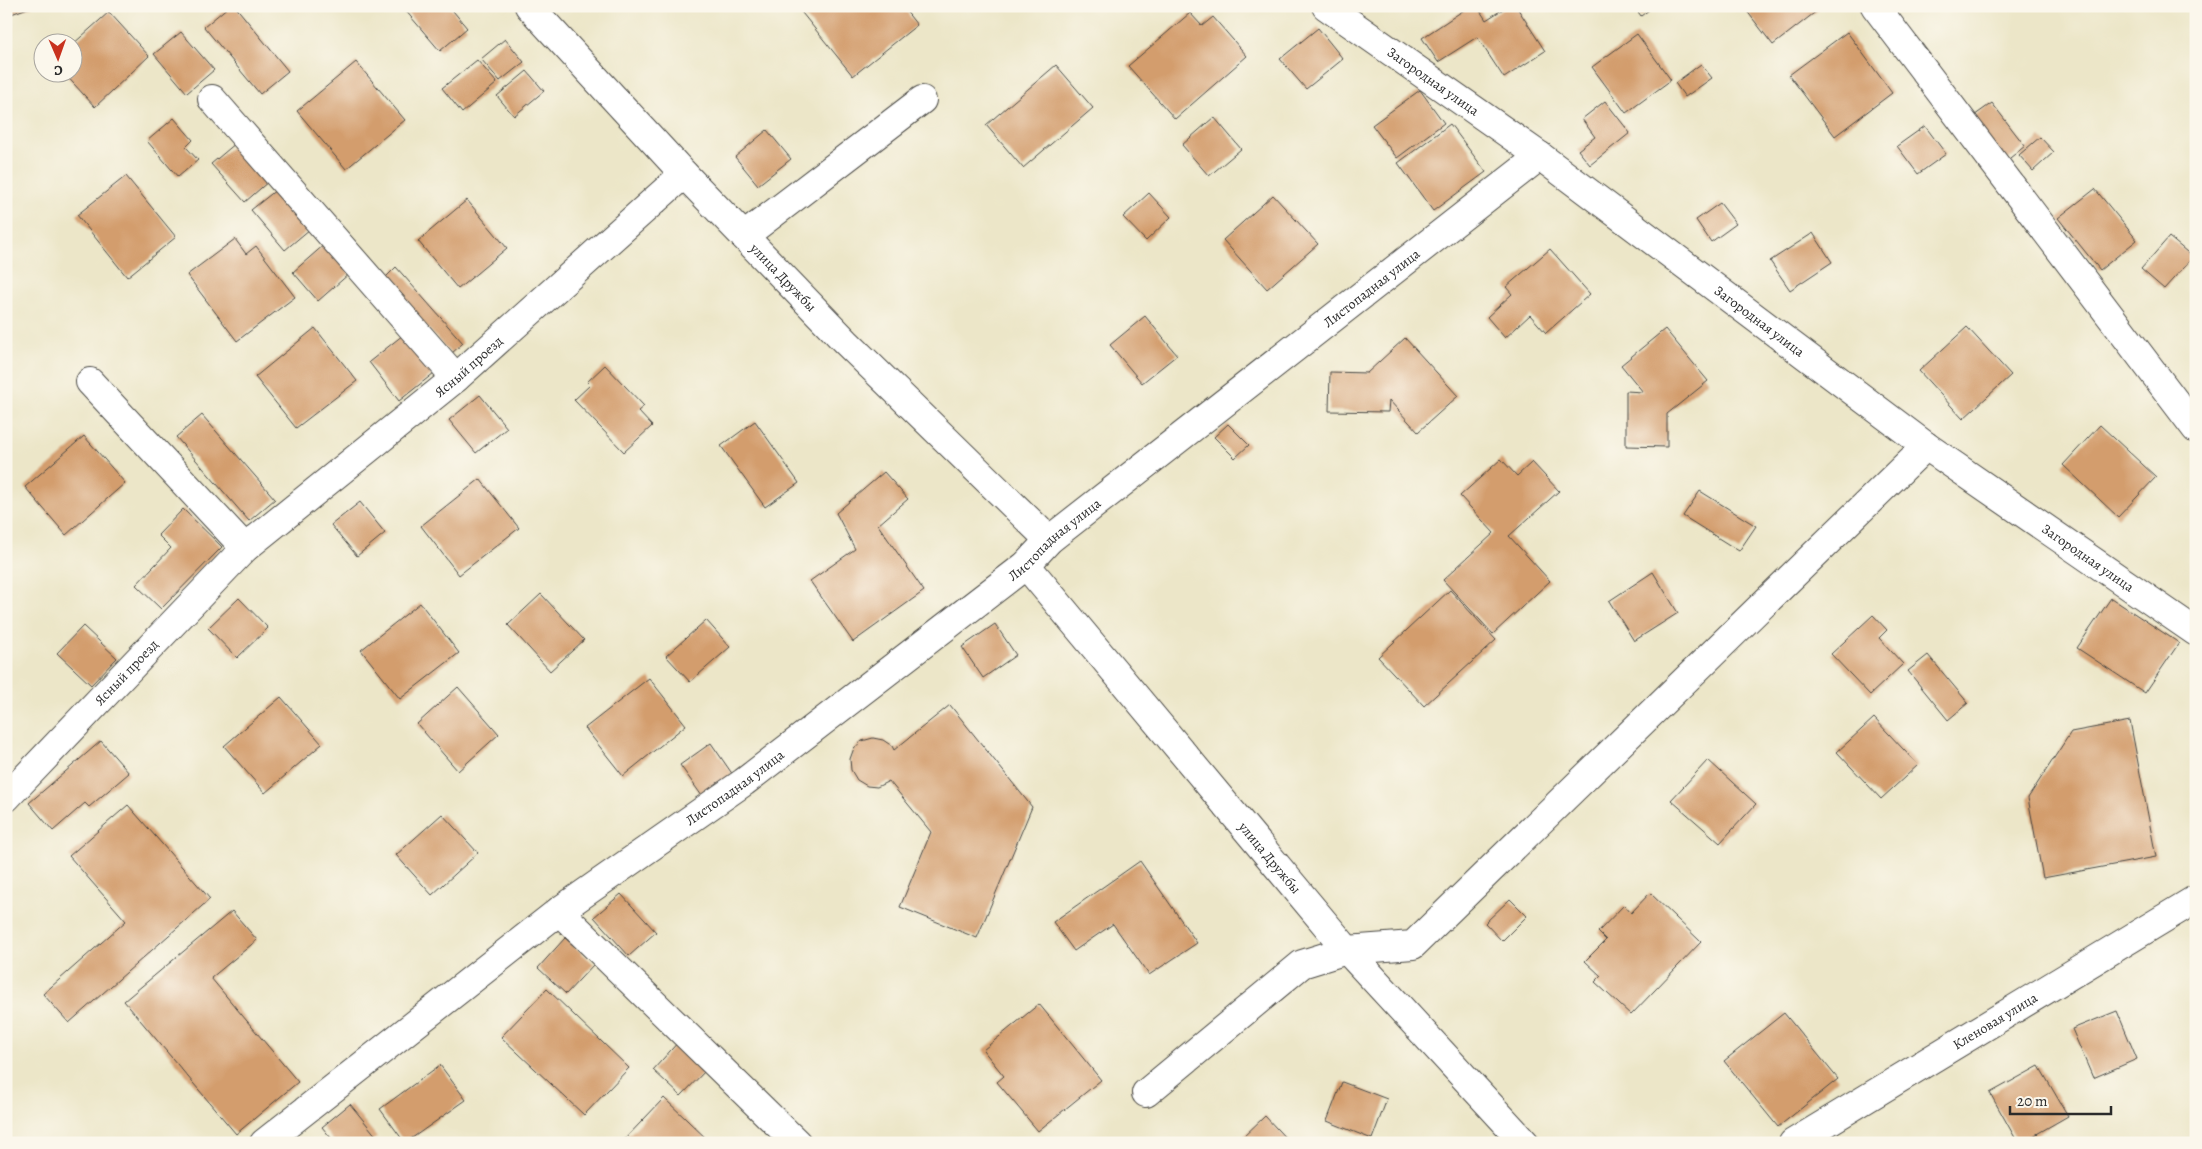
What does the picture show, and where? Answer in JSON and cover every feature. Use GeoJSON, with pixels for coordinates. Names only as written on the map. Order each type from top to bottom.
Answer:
{"type":"FeatureCollection","features":[{"type":"Feature","properties":{"kind":"street","name":"улица Дружбы"},"geometry":{"type":"LineString","coordinates":[[529,6],[684,174],[846,342],[1049,540]]}},
{"type":"Feature","properties":{"kind":"street","name":"Загородная улица"},"geometry":{"type":"LineString","coordinates":[[1326,6],[1540,156],[1926,446],[2196,632]]}},
{"type":"Feature","properties":{"kind":"street"},"geometry":{"type":"LineString","coordinates":[[1875,6],[2196,430]]}},
{"type":"Feature","properties":{"kind":"street"},"geometry":{"type":"LineString","coordinates":[[212,99],[456,378]]}},
{"type":"Feature","properties":{"kind":"street"},"geometry":{"type":"LineString","coordinates":[[744,236],[922,100]]}},
{"type":"Feature","properties":{"kind":"street","name":"Листопадная улица"},"geometry":{"type":"LineString","coordinates":[[264,1143],[559,911],[744,782],[1026,565],[1049,540],[1540,156]]}},
{"type":"Feature","properties":{"kind":"street","name":"Ясный проезд"},"geometry":{"type":"LineString","coordinates":[[6,798],[245,548],[456,378],[684,174]]}},
{"type":"Feature","properties":{"kind":"street"},"geometry":{"type":"LineString","coordinates":[[90,382],[245,548]]}},
{"type":"Feature","properties":{"kind":"street"},"geometry":{"type":"LineString","coordinates":[[1146,1093],[1302,964],[1347,950],[1413,945],[1926,446]]}},
{"type":"Feature","properties":{"kind":"street","name":"улица Дружбы"},"geometry":{"type":"LineString","coordinates":[[1026,565],[1347,950],[1525,1143]]}},
{"type":"Feature","properties":{"kind":"street","name":"Кленовая улица"},"geometry":{"type":"LineString","coordinates":[[1794,1143],[2196,899]]}},
{"type":"Feature","properties":{"kind":"street"},"geometry":{"type":"LineString","coordinates":[[559,911],[797,1143]]}},
{"type":"Feature","properties":{"kind":"building"},"geometry":{"type":"Polygon","coordinates":[[[6,6],[33,6],[6,16],[6,6]]]}},
{"type":"Feature","properties":{"kind":"building"},"geometry":{"type":"Polygon","coordinates":[[[229,6],[235,6],[288,71],[260,94],[204,27],[229,6]]]}},
{"type":"Feature","properties":{"kind":"building"},"geometry":{"type":"Polygon","coordinates":[[[409,6],[449,6],[467,28],[440,51],[405,10],[409,6]]]}},
{"type":"Feature","properties":{"kind":"building"},"geometry":{"type":"Polygon","coordinates":[[[800,6],[902,6],[917,25],[853,76],[798,8],[800,6]]]}},
{"type":"Feature","properties":{"kind":"building"},"geometry":{"type":"Polygon","coordinates":[[[1470,6],[1477,6],[1486,20],[1508,6],[1516,6],[1545,51],[1504,78],[1477,37],[1438,62],[1422,38],[1470,6]]]}},
{"type":"Feature","properties":{"kind":"building"},"geometry":{"type":"Polygon","coordinates":[[[1634,6],[1654,6],[1641,16],[1634,6]]]}},
{"type":"Feature","properties":{"kind":"building"},"geometry":{"type":"Polygon","coordinates":[[[1743,6],[1815,6],[1818,10],[1773,45],[1743,6]]]}},
{"type":"Feature","properties":{"kind":"building"},"geometry":{"type":"Polygon","coordinates":[[[109,12],[149,56],[95,107],[72,82],[82,82],[82,36],[109,12]]]}},
{"type":"Feature","properties":{"kind":"building"},"geometry":{"type":"Polygon","coordinates":[[[1190,13],[1202,26],[1213,17],[1247,56],[1175,119],[1128,66],[1190,13]]]}},
{"type":"Feature","properties":{"kind":"building"},"geometry":{"type":"Polygon","coordinates":[[[1318,28],[1343,59],[1306,89],[1280,59],[1318,28]]]}},
{"type":"Feature","properties":{"kind":"building"},"geometry":{"type":"Polygon","coordinates":[[[181,32],[214,70],[187,93],[154,54],[181,32]]]}},
{"type":"Feature","properties":{"kind":"building"},"geometry":{"type":"Polygon","coordinates":[[[1847,32],[1892,93],[1835,136],[1789,75],[1847,32]]]}},
{"type":"Feature","properties":{"kind":"building"},"geometry":{"type":"Polygon","coordinates":[[[1637,34],[1671,80],[1626,113],[1592,67],[1637,34]]]}},
{"type":"Feature","properties":{"kind":"building"},"geometry":{"type":"Polygon","coordinates":[[[505,39],[524,62],[500,81],[481,59],[505,39]]]}},
{"type":"Feature","properties":{"kind":"building"},"geometry":{"type":"Polygon","coordinates":[[[477,60],[497,83],[462,113],[442,88],[477,60]]]}},
{"type":"Feature","properties":{"kind":"building"},"geometry":{"type":"Polygon","coordinates":[[[356,62],[405,120],[346,169],[297,111],[356,62]]]}},
{"type":"Feature","properties":{"kind":"building"},"geometry":{"type":"Polygon","coordinates":[[[1701,64],[1712,78],[1685,97],[1675,83],[1701,64]]]}},
{"type":"Feature","properties":{"kind":"building"},"geometry":{"type":"Polygon","coordinates":[[[1056,65],[1093,108],[1023,168],[986,125],[1056,65]]]}},
{"type":"Feature","properties":{"kind":"building"},"geometry":{"type":"Polygon","coordinates":[[[527,71],[544,91],[514,116],[497,96],[527,71]]]}},
{"type":"Feature","properties":{"kind":"building"},"geometry":{"type":"Polygon","coordinates":[[[1420,90],[1444,123],[1397,158],[1372,125],[1420,90]]]}},
{"type":"Feature","properties":{"kind":"building"},"geometry":{"type":"Polygon","coordinates":[[[1605,101],[1630,133],[1590,165],[1578,150],[1595,137],[1582,119],[1605,101]]]}},
{"type":"Feature","properties":{"kind":"building"},"geometry":{"type":"Polygon","coordinates":[[[1992,103],[2025,146],[2005,162],[1971,118],[1992,103]]]}},
{"type":"Feature","properties":{"kind":"building"},"geometry":{"type":"Polygon","coordinates":[[[1214,117],[1241,149],[1209,176],[1182,145],[1214,117]]]}},
{"type":"Feature","properties":{"kind":"building"},"geometry":{"type":"Polygon","coordinates":[[[174,118],[193,140],[186,147],[198,160],[178,177],[147,141],[174,118]]]}},
{"type":"Feature","properties":{"kind":"building"},"geometry":{"type":"Polygon","coordinates":[[[1450,124],[1486,172],[1433,211],[1398,163],[1450,124]]]}},
{"type":"Feature","properties":{"kind":"building"},"geometry":{"type":"Polygon","coordinates":[[[1925,126],[1946,154],[1918,174],[1897,146],[1925,126]]]}},
{"type":"Feature","properties":{"kind":"building"},"geometry":{"type":"Polygon","coordinates":[[[767,130],[791,159],[758,185],[735,157],[767,130]]]}},
{"type":"Feature","properties":{"kind":"building"},"geometry":{"type":"Polygon","coordinates":[[[2040,137],[2054,152],[2033,171],[2019,155],[2040,137]]]}},
{"type":"Feature","properties":{"kind":"building"},"geometry":{"type":"Polygon","coordinates":[[[236,143],[269,181],[245,202],[211,164],[236,143]]]}},
{"type":"Feature","properties":{"kind":"building"},"geometry":{"type":"Polygon","coordinates":[[[126,176],[176,237],[127,277],[77,215],[126,176]]]}},
{"type":"Feature","properties":{"kind":"building"},"geometry":{"type":"Polygon","coordinates":[[[2095,189],[2137,240],[2100,270],[2058,218],[2095,189]]]}},
{"type":"Feature","properties":{"kind":"building"},"geometry":{"type":"Polygon","coordinates":[[[276,190],[310,229],[285,250],[251,210],[276,190]]]}},
{"type":"Feature","properties":{"kind":"building"},"geometry":{"type":"Polygon","coordinates":[[[1149,193],[1171,217],[1146,241],[1123,217],[1149,193]]]}},
{"type":"Feature","properties":{"kind":"building"},"geometry":{"type":"Polygon","coordinates":[[[1273,195],[1318,244],[1267,289],[1223,240],[1273,195]]]}},
{"type":"Feature","properties":{"kind":"building"},"geometry":{"type":"Polygon","coordinates":[[[467,200],[507,248],[458,289],[418,241],[467,200]]]}},
{"type":"Feature","properties":{"kind":"building"},"geometry":{"type":"Polygon","coordinates":[[[1720,203],[1736,224],[1711,242],[1696,220],[1720,203]]]}},
{"type":"Feature","properties":{"kind":"building"},"geometry":{"type":"Polygon","coordinates":[[[1813,233],[1832,262],[1790,290],[1770,261],[1813,233]]]}},
{"type":"Feature","properties":{"kind":"building"},"geometry":{"type":"Polygon","coordinates":[[[2169,237],[2193,257],[2164,289],[2141,269],[2169,237]]]}},
{"type":"Feature","properties":{"kind":"building"},"geometry":{"type":"Polygon","coordinates":[[[235,239],[246,254],[256,246],[295,297],[237,341],[187,275],[235,239]]]}},
{"type":"Feature","properties":{"kind":"building"},"geometry":{"type":"Polygon","coordinates":[[[325,244],[350,273],[318,301],[293,272],[325,244]]]}},
{"type":"Feature","properties":{"kind":"building"},"geometry":{"type":"Polygon","coordinates":[[[1550,249],[1590,294],[1546,333],[1530,315],[1505,338],[1487,317],[1512,294],[1506,287],[1550,249]]]}},
{"type":"Feature","properties":{"kind":"building"},"geometry":{"type":"Polygon","coordinates":[[[396,267],[463,343],[451,354],[384,279],[396,267]]]}},
{"type":"Feature","properties":{"kind":"building"},"geometry":{"type":"Polygon","coordinates":[[[1145,316],[1177,355],[1142,383],[1110,345],[1145,316]]]}},
{"type":"Feature","properties":{"kind":"building"},"geometry":{"type":"Polygon","coordinates":[[[1967,327],[2011,375],[1963,419],[1919,371],[1967,327]]]}},
{"type":"Feature","properties":{"kind":"building"},"geometry":{"type":"Polygon","coordinates":[[[315,328],[357,381],[296,428],[255,377],[315,328]]]}},
{"type":"Feature","properties":{"kind":"building"},"geometry":{"type":"Polygon","coordinates":[[[1665,329],[1708,381],[1667,414],[1667,447],[1626,446],[1626,391],[1643,392],[1621,365],[1665,329]]]}},
{"type":"Feature","properties":{"kind":"building"},"geometry":{"type":"Polygon","coordinates":[[[403,335],[434,373],[399,401],[369,362],[403,335]]]}},
{"type":"Feature","properties":{"kind":"building"},"geometry":{"type":"Polygon","coordinates":[[[1405,338],[1458,396],[1418,432],[1389,400],[1388,412],[1329,411],[1330,372],[1367,373],[1405,338]]]}},
{"type":"Feature","properties":{"kind":"building"},"geometry":{"type":"Polygon","coordinates":[[[605,365],[644,406],[638,411],[652,426],[624,452],[574,400],[590,385],[587,382],[605,365]]]}},
{"type":"Feature","properties":{"kind":"building"},"geometry":{"type":"Polygon","coordinates":[[[480,395],[507,428],[476,453],[449,420],[480,395]]]}},
{"type":"Feature","properties":{"kind":"building"},"geometry":{"type":"Polygon","coordinates":[[[202,415],[275,499],[249,521],[176,437],[202,415]]]}},
{"type":"Feature","properties":{"kind":"building"},"geometry":{"type":"Polygon","coordinates":[[[755,421],[799,483],[765,507],[721,446],[755,421]]]}},
{"type":"Feature","properties":{"kind":"building"},"geometry":{"type":"Polygon","coordinates":[[[1228,424],[1249,445],[1235,458],[1214,437],[1228,424]]]}},
{"type":"Feature","properties":{"kind":"building"},"geometry":{"type":"Polygon","coordinates":[[[2100,425],[2156,477],[2118,517],[2063,465],[2100,425]]]}},
{"type":"Feature","properties":{"kind":"building"},"geometry":{"type":"Polygon","coordinates":[[[84,436],[125,483],[66,535],[25,487],[84,436]]]}},
{"type":"Feature","properties":{"kind":"building"},"geometry":{"type":"Polygon","coordinates":[[[1501,459],[1517,476],[1532,462],[1559,491],[1509,536],[1550,581],[1493,634],[1443,580],[1494,533],[1460,496],[1501,459]]]}},
{"type":"Feature","properties":{"kind":"building"},"geometry":{"type":"Polygon","coordinates":[[[884,472],[908,499],[878,525],[924,591],[853,642],[810,581],[855,549],[836,513],[884,472]]]}},
{"type":"Feature","properties":{"kind":"building"},"geometry":{"type":"Polygon","coordinates":[[[480,479],[519,528],[459,575],[421,526],[480,479]]]}},
{"type":"Feature","properties":{"kind":"building"},"geometry":{"type":"Polygon","coordinates":[[[1700,491],[1756,526],[1739,551],[1683,516],[1700,491]]]}},
{"type":"Feature","properties":{"kind":"building"},"geometry":{"type":"Polygon","coordinates":[[[360,502],[385,533],[357,556],[331,525],[360,502]]]}},
{"type":"Feature","properties":{"kind":"building"},"geometry":{"type":"Polygon","coordinates":[[[183,509],[222,547],[161,609],[136,585],[171,548],[158,535],[183,509]]]}},
{"type":"Feature","properties":{"kind":"building"},"geometry":{"type":"Polygon","coordinates":[[[1653,572],[1678,613],[1634,641],[1609,601],[1653,572]]]}},
{"type":"Feature","properties":{"kind":"building"},"geometry":{"type":"Polygon","coordinates":[[[1450,590],[1496,640],[1424,706],[1378,657],[1450,590]]]}},
{"type":"Feature","properties":{"kind":"building"},"geometry":{"type":"Polygon","coordinates":[[[541,594],[584,640],[550,671],[508,625],[541,594]]]}},
{"type":"Feature","properties":{"kind":"building"},"geometry":{"type":"Polygon","coordinates":[[[239,598],[268,628],[237,658],[208,628],[239,598]]]}},
{"type":"Feature","properties":{"kind":"building"},"geometry":{"type":"Polygon","coordinates":[[[2111,598],[2179,643],[2145,693],[2077,648],[2111,598]]]}},
{"type":"Feature","properties":{"kind":"building"},"geometry":{"type":"Polygon","coordinates":[[[420,603],[459,653],[400,699],[361,650],[420,603]]]}},
{"type":"Feature","properties":{"kind":"building"},"geometry":{"type":"Polygon","coordinates":[[[1873,615],[1887,630],[1879,638],[1903,664],[1870,695],[1831,654],[1873,615]]]}},
{"type":"Feature","properties":{"kind":"building"},"geometry":{"type":"Polygon","coordinates":[[[706,620],[730,647],[690,682],[666,656],[706,620]]]}},
{"type":"Feature","properties":{"kind":"building"},"geometry":{"type":"Polygon","coordinates":[[[995,624],[1016,655],[983,678],[962,647],[995,624]]]}},
{"type":"Feature","properties":{"kind":"building"},"geometry":{"type":"Polygon","coordinates":[[[83,626],[117,658],[91,685],[57,653],[83,626]]]}},
{"type":"Feature","properties":{"kind":"building"},"geometry":{"type":"Polygon","coordinates":[[[1928,655],[1968,703],[1948,720],[1908,671],[1928,655]]]}},
{"type":"Feature","properties":{"kind":"building"},"geometry":{"type":"Polygon","coordinates":[[[649,678],[686,725],[623,776],[585,728],[649,678]]]}},
{"type":"Feature","properties":{"kind":"building"},"geometry":{"type":"Polygon","coordinates":[[[458,687],[499,734],[458,771],[417,724],[458,687]]]}},
{"type":"Feature","properties":{"kind":"building"},"geometry":{"type":"Polygon","coordinates":[[[281,697],[322,744],[265,793],[224,746],[281,697]]]}},
{"type":"Feature","properties":{"kind":"building"},"geometry":{"type":"Polygon","coordinates":[[[950,705],[1032,807],[977,938],[900,907],[931,832],[889,781],[877,787],[867,786],[857,780],[851,770],[850,759],[854,748],[862,741],[873,738],[883,740],[892,746],[894,750],[950,705]]]}},
{"type":"Feature","properties":{"kind":"building"},"geometry":{"type":"Polygon","coordinates":[[[1874,718],[1918,765],[1881,799],[1837,752],[1874,718]]]}},
{"type":"Feature","properties":{"kind":"building"},"geometry":{"type":"Polygon","coordinates":[[[2130,721],[2156,857],[2043,878],[2028,798],[2071,732],[2130,721]]]}},
{"type":"Feature","properties":{"kind":"building"},"geometry":{"type":"Polygon","coordinates":[[[101,741],[129,773],[89,807],[85,803],[53,831],[29,803],[101,741]]]}},
{"type":"Feature","properties":{"kind":"building"},"geometry":{"type":"Polygon","coordinates":[[[711,743],[733,775],[702,796],[680,765],[711,743]]]}},
{"type":"Feature","properties":{"kind":"building"},"geometry":{"type":"Polygon","coordinates":[[[1708,760],[1756,804],[1720,843],[1671,800],[1708,760]]]}},
{"type":"Feature","properties":{"kind":"building"},"geometry":{"type":"Polygon","coordinates":[[[128,805],[210,899],[69,1023],[43,994],[126,921],[69,856],[128,805]]]}},
{"type":"Feature","properties":{"kind":"building"},"geometry":{"type":"Polygon","coordinates":[[[442,814],[478,853],[432,895],[396,855],[442,814]]]}},
{"type":"Feature","properties":{"kind":"building"},"geometry":{"type":"Polygon","coordinates":[[[1140,861],[1197,943],[1149,975],[1113,924],[1074,951],[1053,922],[1140,861]]]}},
{"type":"Feature","properties":{"kind":"building"},"geometry":{"type":"Polygon","coordinates":[[[1650,893],[1701,942],[1631,1015],[1595,982],[1601,976],[1585,961],[1606,940],[1598,932],[1624,905],[1631,913],[1650,893]]]}},
{"type":"Feature","properties":{"kind":"building"},"geometry":{"type":"Polygon","coordinates":[[[621,894],[656,932],[629,956],[594,917],[621,894]]]}},
{"type":"Feature","properties":{"kind":"building"},"geometry":{"type":"Polygon","coordinates":[[[1510,899],[1527,916],[1502,941],[1485,923],[1510,899]]]}},
{"type":"Feature","properties":{"kind":"building"},"geometry":{"type":"Polygon","coordinates":[[[232,911],[257,940],[211,978],[298,1082],[236,1134],[124,1001],[232,911]]]}},
{"type":"Feature","properties":{"kind":"building"},"geometry":{"type":"Polygon","coordinates":[[[565,938],[594,964],[566,994],[538,968],[565,938]]]}},
{"type":"Feature","properties":{"kind":"building"},"geometry":{"type":"Polygon","coordinates":[[[547,989],[629,1068],[584,1115],[501,1037],[547,989]]]}},
{"type":"Feature","properties":{"kind":"building"},"geometry":{"type":"Polygon","coordinates":[[[1039,1004],[1101,1080],[1038,1131],[997,1082],[1004,1076],[983,1050],[1039,1004]]]}},
{"type":"Feature","properties":{"kind":"building"},"geometry":{"type":"Polygon","coordinates":[[[2117,1011],[2137,1059],[2093,1078],[2072,1029],[2117,1011]]]}},
{"type":"Feature","properties":{"kind":"building"},"geometry":{"type":"Polygon","coordinates":[[[1784,1013],[1838,1079],[1778,1127],[1724,1061],[1784,1013]]]}},
{"type":"Feature","properties":{"kind":"building"},"geometry":{"type":"Polygon","coordinates":[[[680,1040],[709,1067],[681,1096],[653,1070],[680,1040]]]}},
{"type":"Feature","properties":{"kind":"building"},"geometry":{"type":"Polygon","coordinates":[[[440,1065],[466,1100],[405,1143],[380,1109],[440,1065]]]}},
{"type":"Feature","properties":{"kind":"building"},"geometry":{"type":"Polygon","coordinates":[[[2039,1066],[2068,1116],[2018,1143],[1990,1093],[2039,1066]]]}},
{"type":"Feature","properties":{"kind":"building"},"geometry":{"type":"Polygon","coordinates":[[[1342,1082],[1387,1099],[1372,1139],[1327,1121],[1342,1082]]]}},
{"type":"Feature","properties":{"kind":"building"},"geometry":{"type":"Polygon","coordinates":[[[664,1098],[711,1143],[621,1143],[664,1098]]]}},
{"type":"Feature","properties":{"kind":"building"},"geometry":{"type":"Polygon","coordinates":[[[350,1104],[377,1137],[370,1143],[335,1143],[322,1127],[350,1104]]]}},
{"type":"Feature","properties":{"kind":"building"},"geometry":{"type":"Polygon","coordinates":[[[1265,1116],[1290,1143],[1245,1143],[1241,1139],[1265,1116]]]}}]}
